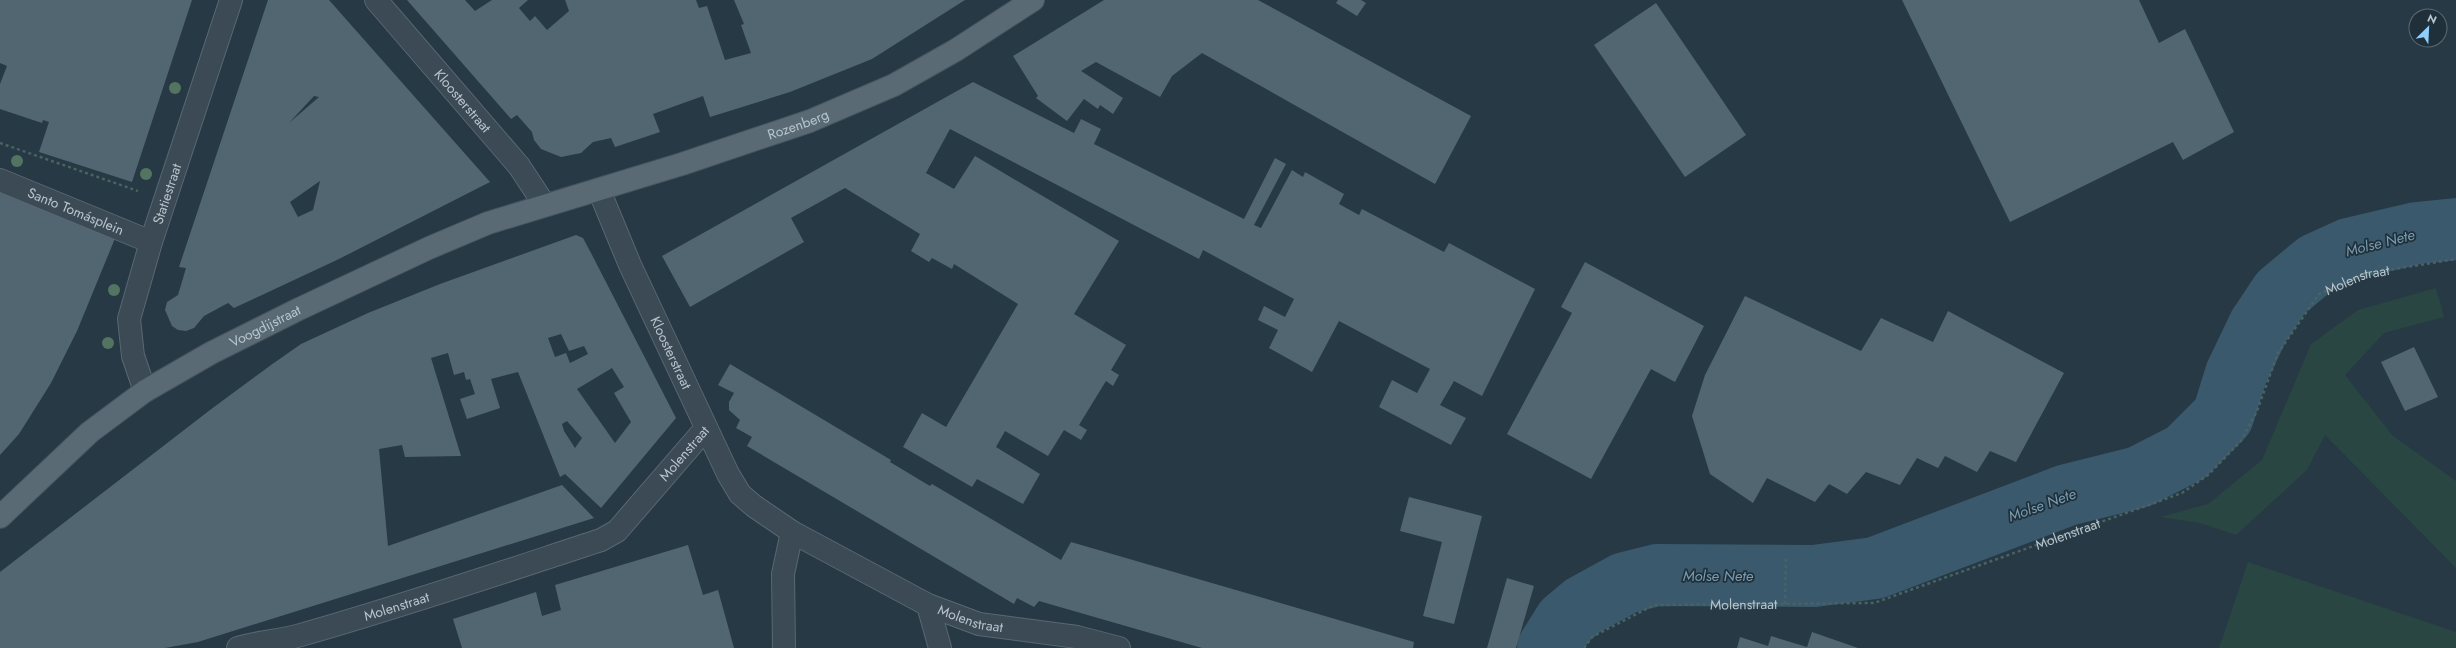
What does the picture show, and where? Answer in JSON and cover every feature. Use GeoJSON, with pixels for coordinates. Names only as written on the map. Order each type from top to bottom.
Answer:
{"type":"FeatureCollection","features":[{"type":"Feature","properties":{"kind":"main road","name":"Rozenberg"},"geometry":{"type":"LineString","coordinates":[[544,204],[599,190],[770,136],[894,85],[956,50],[1033,0]]}},
{"type":"Feature","properties":{"kind":"main road","name":"Voogdijstraat"},"geometry":{"type":"LineString","coordinates":[[0,517],[90,432],[145,391],[218,350],[429,248],[481,226],[544,204]]}},
{"type":"Feature","properties":{"kind":"street","name":"Statiestraat"},"geometry":{"type":"LineString","coordinates":[[145,391],[133,356],[129,319],[151,242],[231,0]]}},
{"type":"Feature","properties":{"kind":"street","name":"Kloosterstraat"},"geometry":{"type":"LineString","coordinates":[[376,0],[519,166],[544,204]]}},
{"type":"Feature","properties":{"kind":"street","name":"Santo Tomásplein"},"geometry":{"type":"LineString","coordinates":[[0,180],[151,242]]}},
{"type":"Feature","properties":{"kind":"street","name":"Kloosterstraat"},"geometry":{"type":"LineString","coordinates":[[599,190],[627,258],[706,428]]}},
{"type":"Feature","properties":{"kind":"street","name":"Molenstraat"},"geometry":{"type":"LineString","coordinates":[[238,648],[262,641],[295,637],[435,595],[601,540],[617,531],[706,428],[740,494],[754,506],[792,532],[928,605],[979,624],[1077,636],[1119,648]]}},
{"type":"Feature","properties":{"kind":"street"},"geometry":{"type":"LineString","coordinates":[[784,648],[783,574],[792,532]]}},
{"type":"Feature","properties":{"kind":"street"},"geometry":{"type":"LineString","coordinates":[[928,605],[940,648]]}},
{"type":"Feature","properties":{"kind":"path"},"geometry":{"type":"LineString","coordinates":[[0,143],[165,200]]}},
{"type":"Feature","properties":{"kind":"path","name":"Molenstraat"},"geometry":{"type":"LineString","coordinates":[[1584,648],[1592,637],[1654,606],[1874,603],[2182,493],[2208,474],[2241,441],[2257,410],[2278,353],[2319,294],[2364,274],[2456,259]]}},
{"type":"Feature","properties":{"kind":"path"},"geometry":{"type":"LineString","coordinates":[[1785,605],[1786,557]]}},
{"type":"Feature","properties":{"kind":"green space"},"geometry":{"type":"Polygon","coordinates":[[[2436,288],[2444,317],[2384,333],[2345,375],[2392,435],[2456,481],[2456,568],[2325,435],[2307,470],[2236,535],[2200,523],[2160,517],[2208,504],[2262,460],[2311,344],[2358,310],[2436,288]]]}},
{"type":"Feature","properties":{"kind":"green space"},"geometry":{"type":"Polygon","coordinates":[[[2248,562],[2456,632],[2456,648],[2219,648],[2248,562]]]}},
{"type":"Feature","properties":{"kind":"building"},"geometry":{"type":"Polygon","coordinates":[[[0,0],[192,0],[132,182],[39,152],[49,122],[43,120],[42,123],[0,109],[0,84],[7,66],[0,63],[0,0]]]}},
{"type":"Feature","properties":{"kind":"building"},"geometry":{"type":"Polygon","coordinates":[[[268,0],[329,0],[490,182],[339,259],[234,308],[228,303],[204,316],[194,328],[186,331],[178,330],[172,326],[165,310],[167,302],[178,295],[186,268],[179,267],[268,0]],[[314,96],[289,123],[319,97],[314,96]],[[320,181],[290,202],[298,217],[313,210],[320,181]]]}},
{"type":"Feature","properties":{"kind":"building"},"geometry":{"type":"Polygon","coordinates":[[[407,0],[465,0],[475,11],[492,0],[528,0],[519,8],[530,21],[535,16],[547,30],[569,11],[565,0],[696,0],[699,8],[707,6],[725,60],[751,53],[741,25],[744,24],[734,0],[965,0],[872,59],[790,92],[710,117],[703,96],[653,114],[660,132],[615,147],[611,138],[593,142],[581,153],[561,157],[541,149],[534,140],[532,132],[517,115],[511,119],[407,0]]]}},
{"type":"Feature","properties":{"kind":"building"},"geometry":{"type":"Polygon","coordinates":[[[1104,0],[1258,0],[1471,116],[1435,184],[1202,53],[1172,76],[1160,97],[1096,62],[1081,71],[1123,98],[1113,114],[1100,105],[1098,109],[1084,99],[1067,121],[1036,98],[1038,96],[1013,56],[1104,0]]]}},
{"type":"Feature","properties":{"kind":"building"},"geometry":{"type":"Polygon","coordinates":[[[1338,0],[1361,0],[1366,3],[1357,16],[1336,3],[1338,0]]]}},
{"type":"Feature","properties":{"kind":"building"},"geometry":{"type":"Polygon","coordinates":[[[1902,0],[2139,0],[2159,43],[2185,29],[2234,132],[2183,160],[2173,142],[2010,222],[1902,0]]]}},
{"type":"Feature","properties":{"kind":"building"},"geometry":{"type":"Polygon","coordinates":[[[1656,3],[1746,135],[1685,177],[1594,45],[1656,3]]]}},
{"type":"Feature","properties":{"kind":"building"},"geometry":{"type":"Polygon","coordinates":[[[973,82],[1074,133],[1081,119],[1101,129],[1094,144],[1244,219],[1275,158],[1286,164],[1254,225],[1261,228],[1292,170],[1303,177],[1305,172],[1344,194],[1339,204],[1359,215],[1362,209],[1444,252],[1449,243],[1535,289],[1482,396],[1454,381],[1440,405],[1466,418],[1451,445],[1379,407],[1392,380],[1417,393],[1430,369],[1339,321],[1312,372],[1269,348],[1278,330],[1258,320],[1264,306],[1285,317],[1294,299],[1203,250],[1199,259],[950,129],[926,173],[954,189],[975,156],[1119,241],[1074,314],[1126,345],[1111,370],[1119,375],[1113,386],[1106,381],[1079,425],[1087,430],[1081,440],[1064,430],[1048,456],[1005,431],[996,447],[1040,474],[1023,504],[977,479],[972,487],[903,447],[922,413],[946,427],[1018,304],[954,264],[952,269],[932,258],[929,262],[911,251],[920,234],[845,188],[791,218],[804,242],[690,307],[662,256],[973,82]]]}},
{"type":"Feature","properties":{"kind":"building"},"geometry":{"type":"Polygon","coordinates":[[[0,187],[116,236],[77,331],[51,383],[19,434],[0,455],[0,187]]]}},
{"type":"Feature","properties":{"kind":"building"},"geometry":{"type":"Polygon","coordinates":[[[576,235],[583,238],[676,418],[601,508],[565,474],[560,477],[518,372],[491,379],[500,408],[467,419],[460,399],[475,394],[470,379],[466,380],[464,372],[454,375],[448,353],[431,358],[461,456],[405,457],[402,445],[379,449],[388,546],[562,485],[594,518],[198,642],[165,648],[0,648],[0,572],[210,410],[301,344],[368,313],[440,284],[576,235]],[[561,334],[548,338],[555,357],[566,353],[570,363],[588,354],[584,346],[569,351],[561,334]],[[612,368],[577,389],[615,443],[631,422],[614,393],[624,387],[612,368]],[[567,421],[562,424],[564,431],[575,448],[582,438],[567,421]]]}},
{"type":"Feature","properties":{"kind":"building"},"geometry":{"type":"Polygon","coordinates":[[[1585,262],[1704,326],[1675,382],[1651,369],[1591,479],[1507,434],[1572,313],[1561,307],[1585,262]]]}},
{"type":"Feature","properties":{"kind":"building"},"geometry":{"type":"Polygon","coordinates":[[[1745,296],[1861,351],[1881,318],[1933,342],[1948,311],[2064,373],[2016,462],[1990,451],[1977,472],[1945,456],[1938,468],[1917,458],[1900,485],[1866,472],[1847,494],[1829,484],[1815,502],[1767,478],[1753,503],[1710,474],[1692,416],[1705,375],[1745,296]]]}},
{"type":"Feature","properties":{"kind":"building"},"geometry":{"type":"Polygon","coordinates":[[[2414,347],[2438,397],[2405,411],[2381,362],[2414,347]]]}},
{"type":"Feature","properties":{"kind":"building"},"geometry":{"type":"Polygon","coordinates":[[[730,364],[891,460],[890,462],[930,486],[932,484],[1061,560],[1071,542],[1414,642],[1413,648],[1202,648],[1039,601],[1034,607],[1017,598],[1014,604],[747,446],[752,437],[736,428],[740,420],[729,410],[729,402],[734,393],[718,385],[730,364]]]}},
{"type":"Feature","properties":{"kind":"building"},"geometry":{"type":"Polygon","coordinates":[[[1409,497],[1482,516],[1454,624],[1423,616],[1442,542],[1400,531],[1409,497]]]}},
{"type":"Feature","properties":{"kind":"building"},"geometry":{"type":"Polygon","coordinates":[[[688,545],[703,595],[718,590],[734,648],[462,648],[453,619],[536,592],[542,616],[561,610],[555,585],[688,545]]]}},
{"type":"Feature","properties":{"kind":"building"},"geometry":{"type":"Polygon","coordinates":[[[1507,578],[1534,586],[1516,648],[1487,648],[1507,578]]]}},
{"type":"Feature","properties":{"kind":"building"},"geometry":{"type":"Polygon","coordinates":[[[1812,632],[1858,648],[1737,648],[1740,637],[1768,646],[1771,636],[1807,647],[1812,632]]]}},
{"type":"Feature","properties":{"kind":"waterway","name":"Molse Nete"},"geometry":{"type":"LineString","coordinates":[[1548,648],[1565,621],[1583,606],[1625,583],[1657,575],[1814,576],[1875,568],[2067,495],[2139,477],[2186,453],[2223,416],[2236,374],[2259,326],[2281,293],[2316,264],[2349,249],[2417,233],[2456,229]]}}]}
